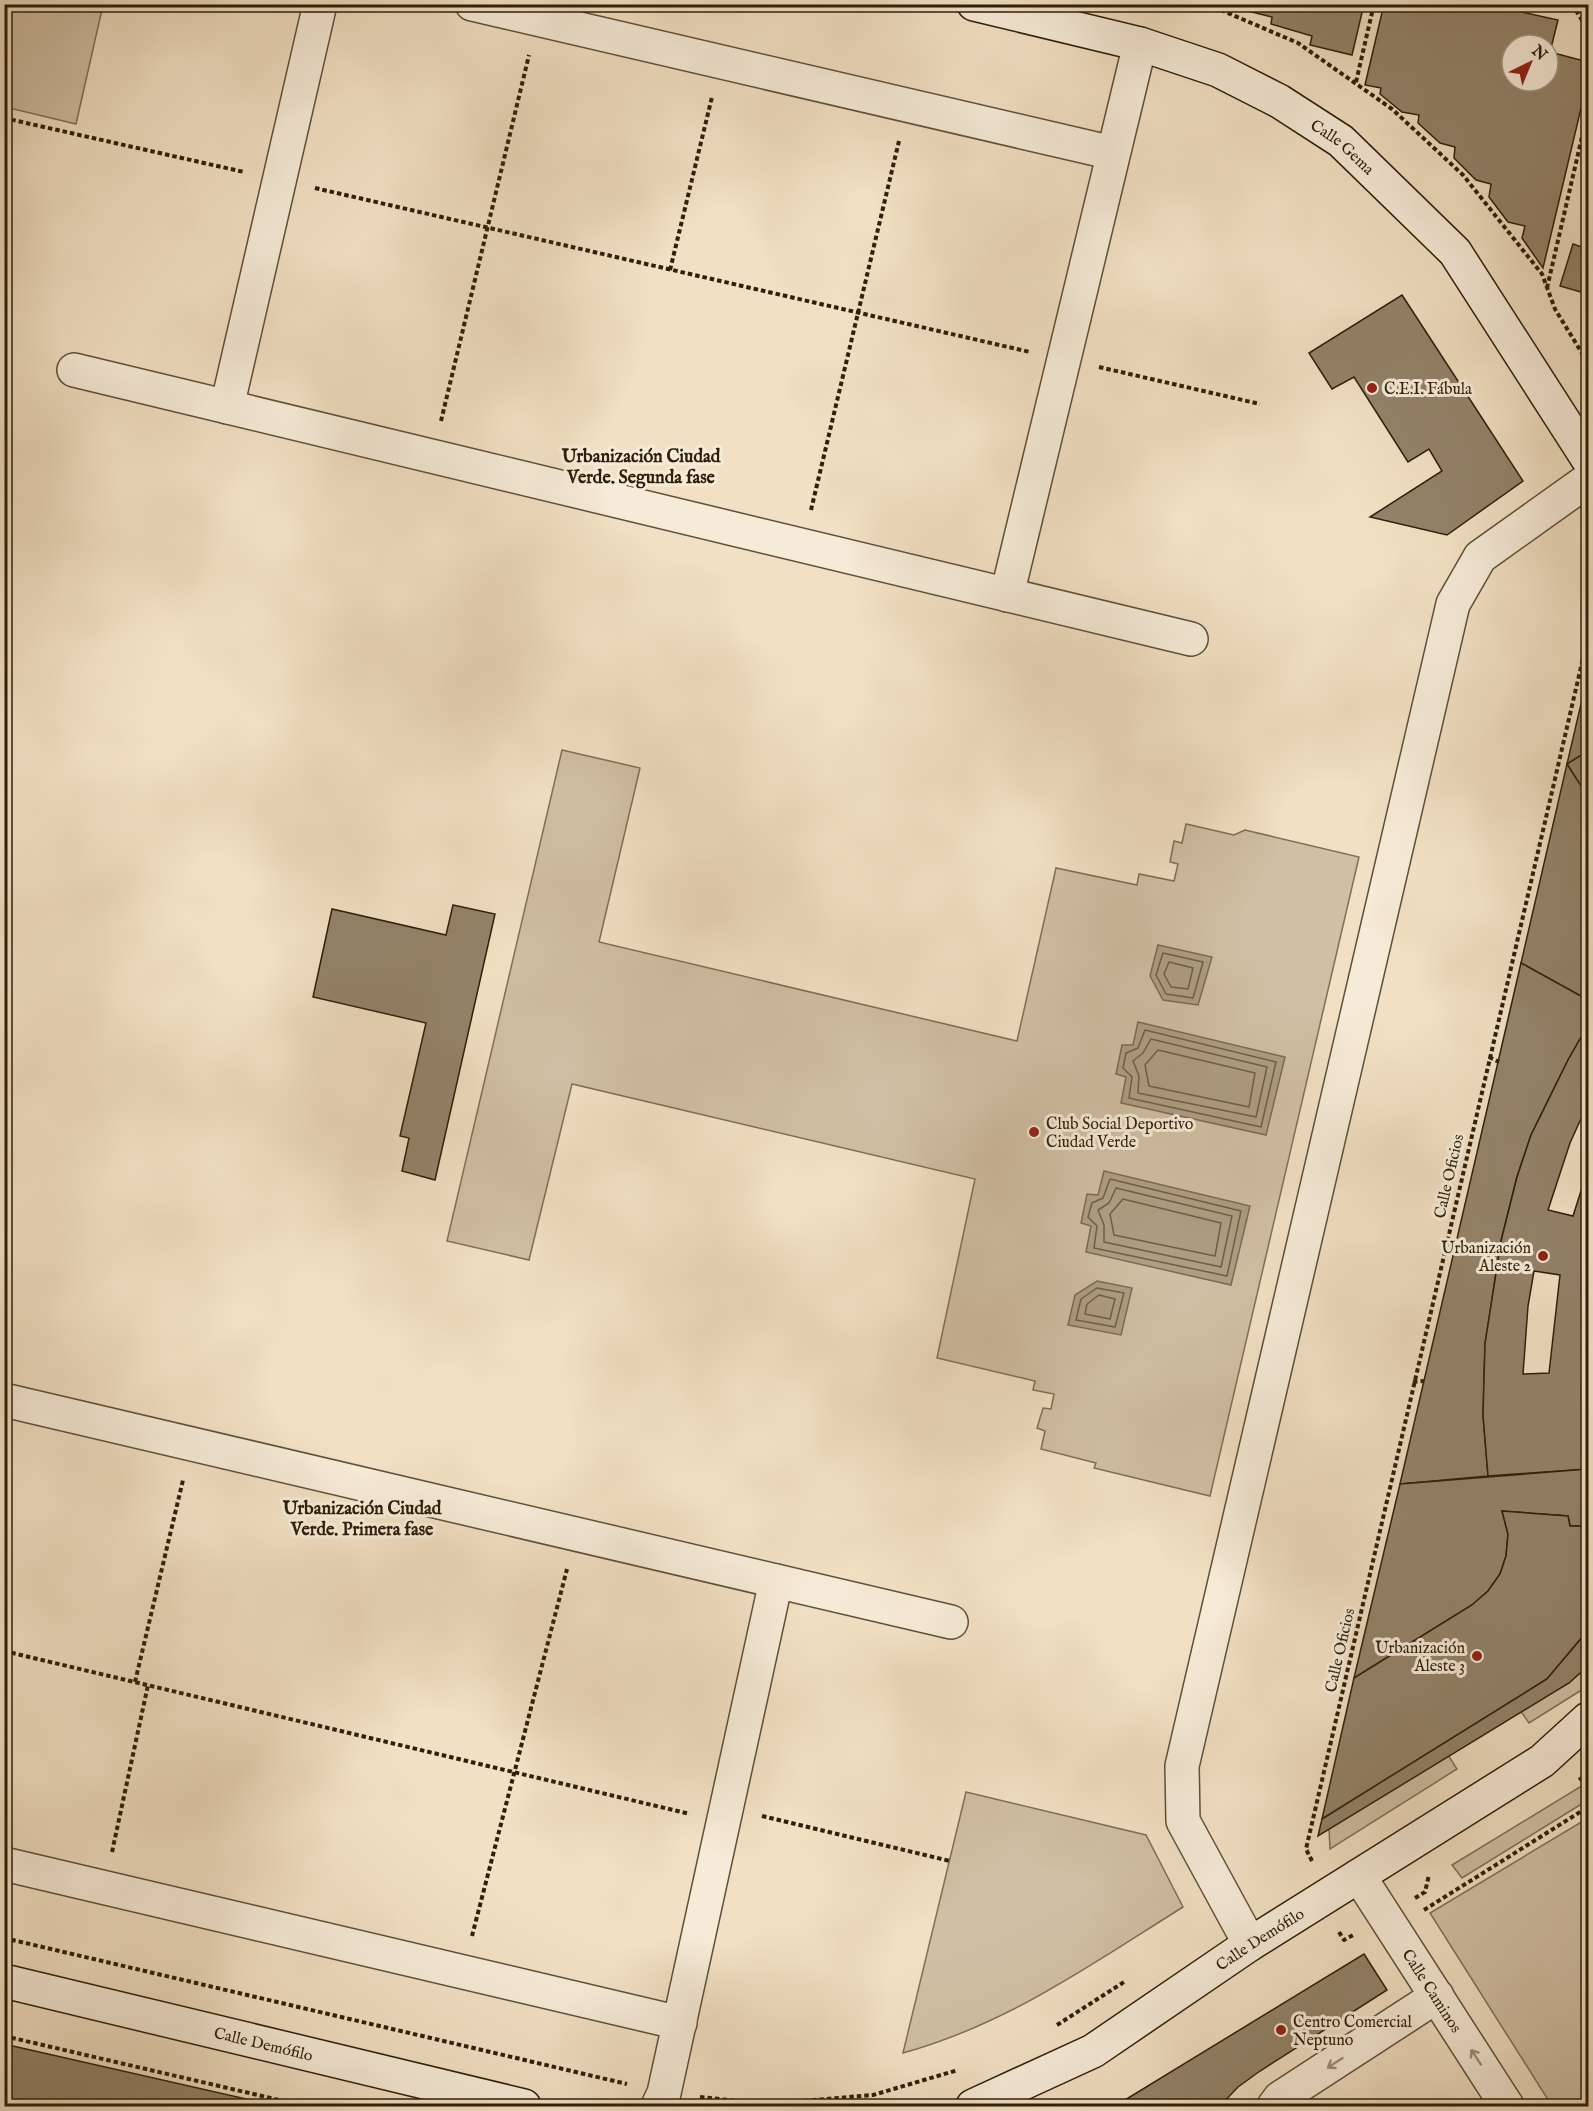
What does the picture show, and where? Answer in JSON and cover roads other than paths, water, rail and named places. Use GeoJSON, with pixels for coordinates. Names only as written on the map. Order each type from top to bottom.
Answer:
{"type":"FeatureCollection","features":[{"type":"Feature","properties":{"kind":"street"},"geometry":{"type":"LineString","coordinates":[[227,407],[320,4]]}},
{"type":"Feature","properties":{"kind":"street"},"geometry":{"type":"LineString","coordinates":[[472,4],[1113,153]]}},
{"type":"Feature","properties":{"kind":"street","name":"Calle Gema"},"geometry":{"type":"LineString","coordinates":[[974,4],[1061,15],[1218,70],[1279,101],[1341,141],[1455,252],[1588,459]]}},
{"type":"Feature","properties":{"kind":"street"},"geometry":{"type":"LineString","coordinates":[[1007,595],[1140,44]]}},
{"type":"Feature","properties":{"kind":"street"},"geometry":{"type":"LineString","coordinates":[[74,370],[1191,639]]}},
{"type":"Feature","properties":{"kind":"street"},"geometry":{"type":"LineString","coordinates":[[1250,1944],[1184,1821],[1182,1766],[1453,604],[1480,557],[1588,480]]}},
{"type":"Feature","properties":{"kind":"street"},"geometry":{"type":"LineString","coordinates":[[4,1400],[951,1622]]}},
{"type":"Feature","properties":{"kind":"street"},"geometry":{"type":"LineString","coordinates":[[662,2100],[777,1581]]}},
{"type":"Feature","properties":{"kind":"street"},"geometry":{"type":"LineString","coordinates":[[1542,1761],[1588,1719]]}},
{"type":"Feature","properties":{"kind":"street"},"geometry":{"type":"LineString","coordinates":[[1542,1761],[1588,1742]]}},
{"type":"Feature","properties":{"kind":"street","name":"Calle Demófilo"},"geometry":{"type":"LineString","coordinates":[[973,2106],[1093,2051],[1250,1944],[1542,1761]]}},
{"type":"Feature","properties":{"kind":"street"},"geometry":{"type":"LineString","coordinates":[[4,1864],[680,2023]]}},
{"type":"Feature","properties":{"kind":"street","name":"Calle Caminos"},"geometry":{"type":"LineString","coordinates":[[1359,1876],[1508,2106]]}},
{"type":"Feature","properties":{"kind":"street","name":"Calle Demófilo"},"geometry":{"type":"LineString","coordinates":[[4,1981],[524,2106]]}},
{"type":"Feature","properties":{"kind":"street"},"geometry":{"type":"LineString","coordinates":[[1274,2106],[1280,2098],[1437,1996]]}},
{"type":"Feature","properties":{"kind":"water"},"geometry":{"type":"Polygon","coordinates":[[[1158,945],[1212,957],[1198,1005],[1163,1000],[1150,976],[1158,945]]]}},
{"type":"Feature","properties":{"kind":"water"},"geometry":{"type":"Polygon","coordinates":[[[1138,1022],[1285,1057],[1266,1135],[1121,1103],[1126,1077],[1116,1074],[1122,1045],[1133,1045],[1138,1022]]]}},
{"type":"Feature","properties":{"kind":"water"},"geometry":{"type":"Polygon","coordinates":[[[1104,1171],[1250,1206],[1231,1285],[1086,1252],[1091,1226],[1081,1223],[1087,1194],[1098,1195],[1104,1171]]]}},
{"type":"Feature","properties":{"kind":"water"},"geometry":{"type":"Polygon","coordinates":[[[1097,1281],[1132,1288],[1121,1335],[1068,1325],[1075,1295],[1097,1281]]]}},
{"type":"Feature","properties":{"kind":"place","name":"C.E.I. Fábula"},"geometry":{"type":"Point","coordinates":[1372,388]}},
{"type":"Feature","properties":{"kind":"place","name":"Club Social Deportivo Ciudad Verde"},"geometry":{"type":"Point","coordinates":[1034,1132]}},
{"type":"Feature","properties":{"kind":"place","name":"Urbanización Aleste 2"},"geometry":{"type":"Point","coordinates":[1543,1256]}},
{"type":"Feature","properties":{"kind":"place","name":"Urbanización Aleste 3"},"geometry":{"type":"Point","coordinates":[1477,1656]}},
{"type":"Feature","properties":{"kind":"place","name":"Centro Comercial Neptuno"},"geometry":{"type":"Point","coordinates":[1281,2030]}},
{"type":"Feature","properties":{"kind":"district","name":"Urbanización Ciudad Verde. Segunda fase"},"geometry":{"type":"Point","coordinates":[641,466]}},
{"type":"Feature","properties":{"kind":"district","name":"Urbanización Ciudad Verde. Primera fase"},"geometry":{"type":"Point","coordinates":[362,1518]}}]}
